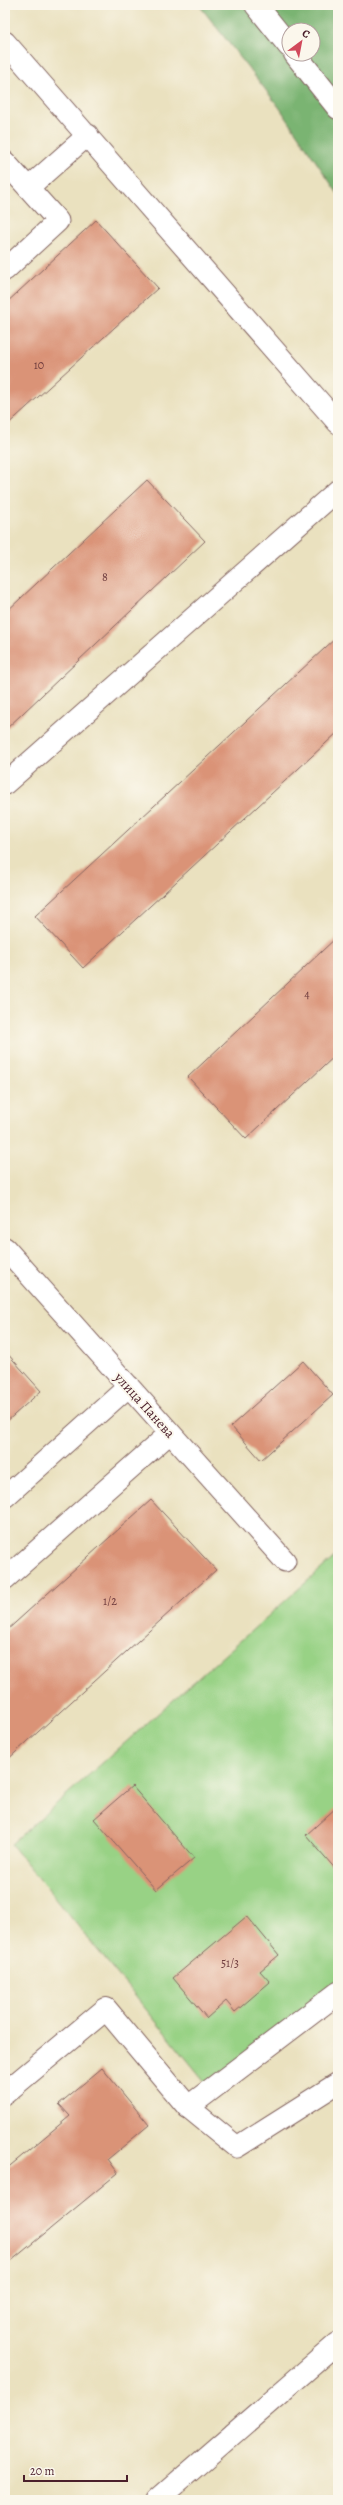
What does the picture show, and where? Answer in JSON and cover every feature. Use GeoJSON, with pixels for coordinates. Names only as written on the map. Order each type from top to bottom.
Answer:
{"type":"FeatureCollection","features":[{"type":"Feature","properties":{"kind":"street"},"geometry":{"type":"LineString","coordinates":[[256,5],[281,36]]}},
{"type":"Feature","properties":{"kind":"street"},"geometry":{"type":"LineString","coordinates":[[301,62],[338,108]]}},
{"type":"Feature","properties":{"kind":"street"},"geometry":{"type":"LineString","coordinates":[[5,2093],[106,2009],[188,2107],[338,1993]]}},
{"type":"Feature","properties":{"kind":"lane"},"geometry":{"type":"LineString","coordinates":[[5,42],[88,135],[338,423]]}},
{"type":"Feature","properties":{"kind":"lane"},"geometry":{"type":"LineString","coordinates":[[28,188],[88,135]]}},
{"type":"Feature","properties":{"kind":"lane"},"geometry":{"type":"LineString","coordinates":[[5,162],[58,221],[5,270]]}},
{"type":"Feature","properties":{"kind":"lane"},"geometry":{"type":"LineString","coordinates":[[5,784],[338,490]]}},
{"type":"Feature","properties":{"kind":"lane","name":"улица Панева"},"geometry":{"type":"LineString","coordinates":[[5,1248],[285,1561]]}},
{"type":"Feature","properties":{"kind":"lane"},"geometry":{"type":"LineString","coordinates":[[5,1497],[128,1386]]}},
{"type":"Feature","properties":{"kind":"lane"},"geometry":{"type":"LineString","coordinates":[[5,1579],[170,1432]]}},
{"type":"Feature","properties":{"kind":"lane"},"geometry":{"type":"LineString","coordinates":[[188,2107],[237,2147],[338,2083]]}},
{"type":"Feature","properties":{"kind":"lane"},"geometry":{"type":"LineString","coordinates":[[157,2500],[338,2343]]}},
{"type":"Feature","properties":{"kind":"green space"},"geometry":{"type":"Polygon","coordinates":[[[199,5],[338,5],[338,194],[279,107],[199,5]]]}},
{"type":"Feature","properties":{"kind":"green space"},"geometry":{"type":"Polygon","coordinates":[[[338,1554],[338,1996],[211,2089],[11,1844],[338,1554]]]}},
{"type":"Feature","properties":{"kind":"building"},"geometry":{"type":"Polygon","coordinates":[[[96,220],[158,288],[5,427],[5,304],[96,220]]]}},
{"type":"Feature","properties":{"kind":"building"},"geometry":{"type":"Polygon","coordinates":[[[147,480],[205,541],[5,730],[5,613],[147,480]]]}},
{"type":"Feature","properties":{"kind":"building"},"geometry":{"type":"Polygon","coordinates":[[[338,636],[338,732],[83,968],[35,916],[338,636]]]}},
{"type":"Feature","properties":{"kind":"building"},"geometry":{"type":"Polygon","coordinates":[[[338,936],[338,1053],[246,1139],[188,1077],[338,936]]]}},
{"type":"Feature","properties":{"kind":"building"},"geometry":{"type":"Polygon","coordinates":[[[5,1351],[41,1391],[5,1423],[5,1351]]]}},
{"type":"Feature","properties":{"kind":"building"},"geometry":{"type":"Polygon","coordinates":[[[303,1361],[333,1395],[261,1460],[231,1426],[303,1361]]]}},
{"type":"Feature","properties":{"kind":"building"},"geometry":{"type":"Polygon","coordinates":[[[151,1500],[216,1570],[5,1762],[5,1632],[151,1500]]]}},
{"type":"Feature","properties":{"kind":"building"},"geometry":{"type":"Polygon","coordinates":[[[132,1786],[194,1858],[156,1890],[94,1819],[132,1786]]]}},
{"type":"Feature","properties":{"kind":"building"},"geometry":{"type":"Polygon","coordinates":[[[338,1806],[338,1872],[306,1835],[338,1806]]]}},
{"type":"Feature","properties":{"kind":"building"},"geometry":{"type":"Polygon","coordinates":[[[247,1916],[279,1955],[260,1971],[270,1982],[235,2012],[226,2001],[207,2018],[173,1978],[247,1916]]]}},
{"type":"Feature","properties":{"kind":"building"},"geometry":{"type":"Polygon","coordinates":[[[102,2068],[149,2125],[108,2159],[118,2173],[5,2266],[5,2170],[70,2116],[59,2104],[102,2068]]]}}]}
